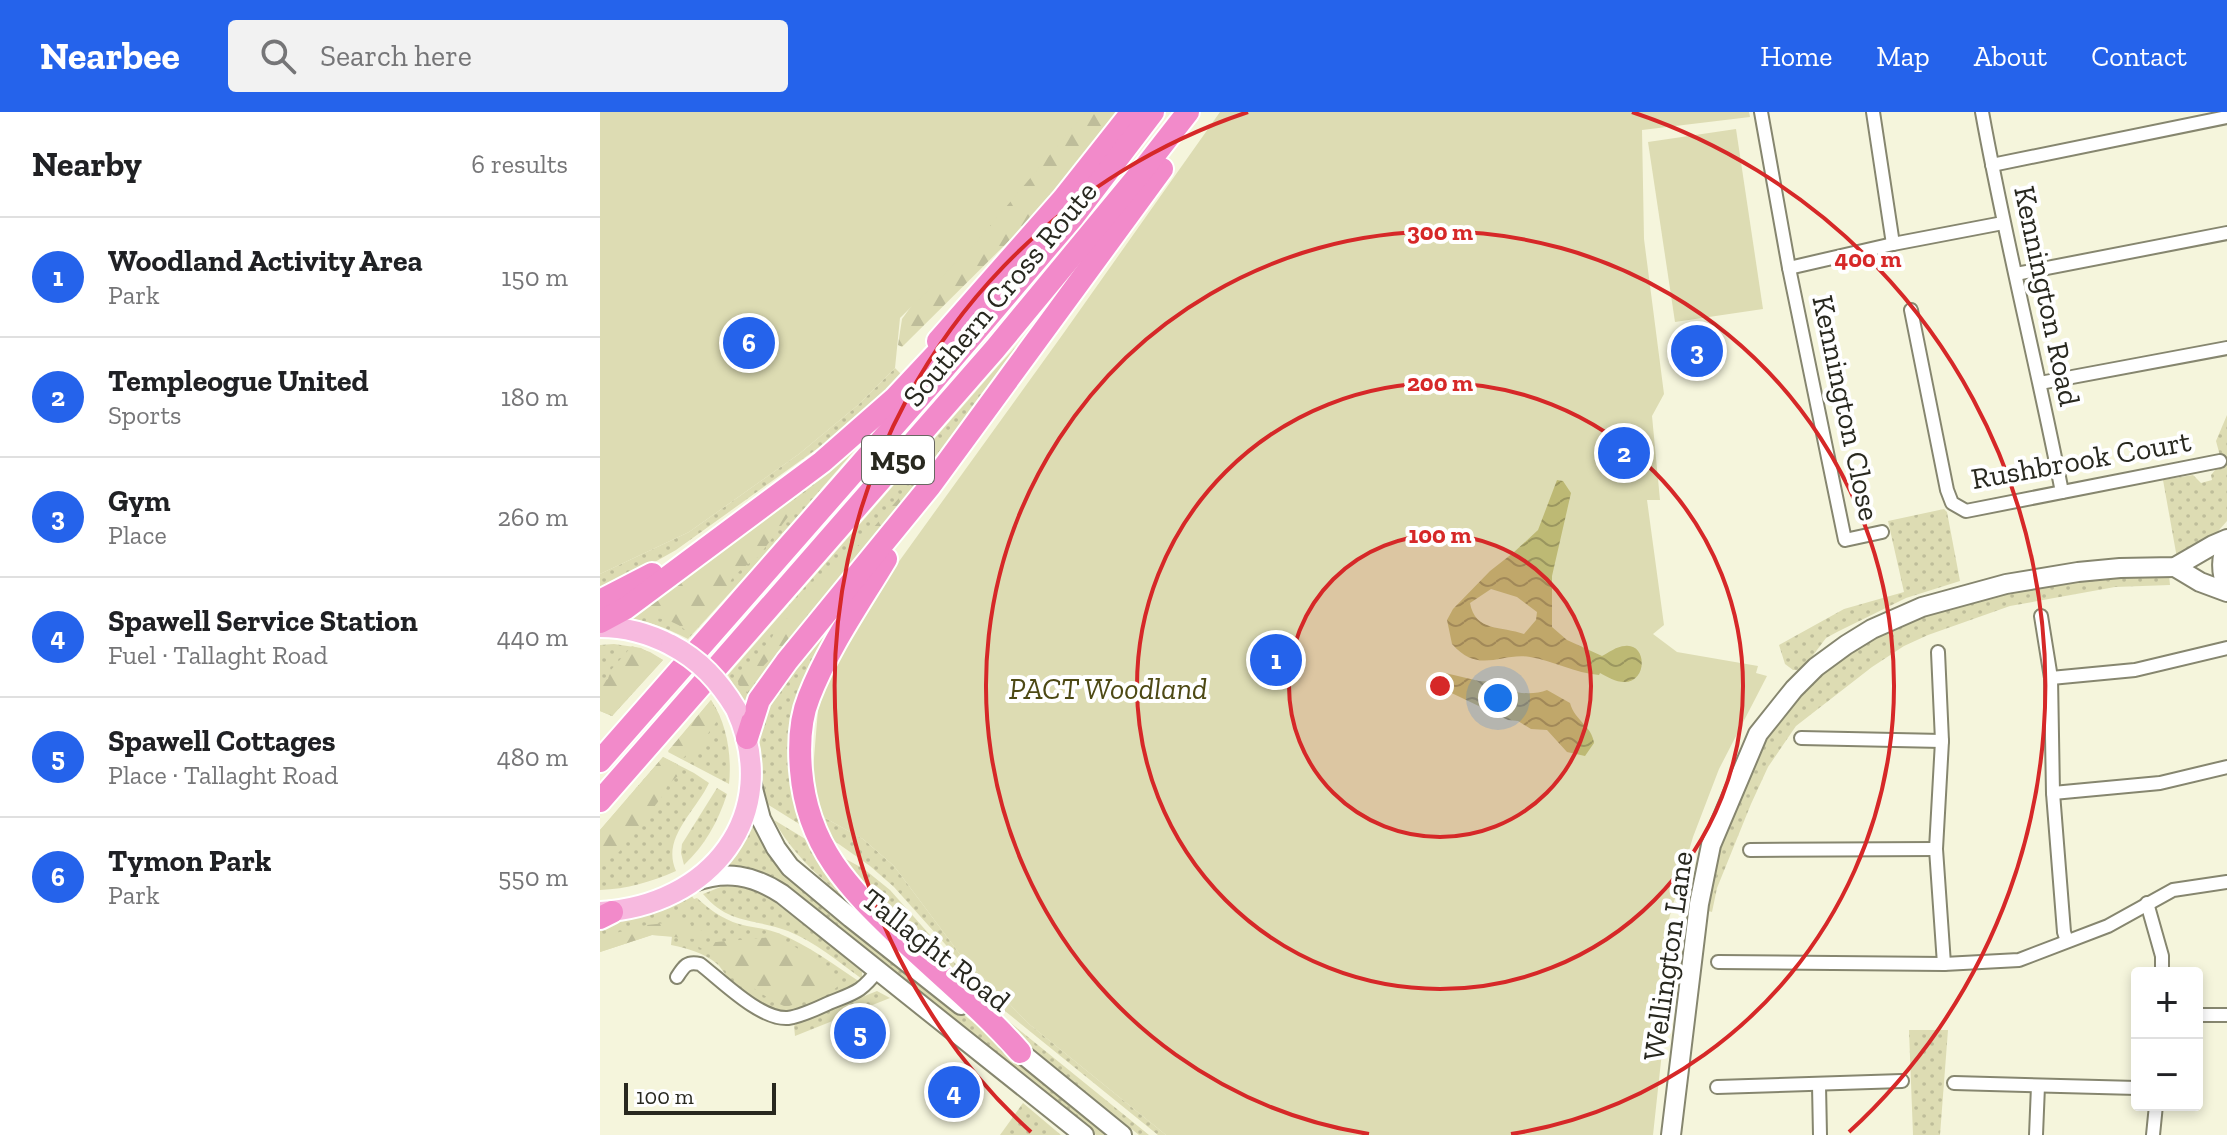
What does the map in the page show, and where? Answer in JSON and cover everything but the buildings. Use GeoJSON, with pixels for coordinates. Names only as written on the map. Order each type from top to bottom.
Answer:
{"type":"FeatureCollection","features":[{"type":"Feature","properties":{"kind":"highway","name":"M50"},"geometry":{"type":"LineString","coordinates":[[864,426],[1063,199],[1132,112]]}},
{"type":"Feature","properties":{"kind":"highway","name":"M50"},"geometry":{"type":"LineString","coordinates":[[600,761],[931,384],[1073,217],[1153,112]]}},
{"type":"Feature","properties":{"kind":"highway","name":"Southern Cross Route"},"geometry":{"type":"LineString","coordinates":[[600,801],[995,349],[1188,112]]}},
{"type":"Feature","properties":{"kind":"highway","name":"M50"},"geometry":{"type":"LineString","coordinates":[[747,738],[759,700],[787,661],[930,486],[1094,264],[1201,112]]}},
{"type":"Feature","properties":{"kind":"highway","name":"M50"},"geometry":{"type":"LineString","coordinates":[[600,624],[626,608],[822,462],[864,426],[895,398],[1064,213],[1112,166]]}},
{"type":"Feature","properties":{"kind":"highway","name":"M50"},"geometry":{"type":"LineString","coordinates":[[930,486],[829,652],[808,700],[799,754],[801,779],[811,821],[842,878],[873,911],[994,1022],[1020,1052]]}},
{"type":"Feature","properties":{"kind":"highway","name":"M50"},"geometry":{"type":"LineString","coordinates":[[600,601],[649,576],[712,535],[755,512]]}},
{"type":"Feature","properties":{"kind":"main road"},"geometry":{"type":"LineString","coordinates":[[600,624],[656,637],[693,658],[718,681],[736,709],[747,738],[751,781],[746,807],[728,847],[714,866],[694,882],[656,902],[604,914]]}},
{"type":"Feature","properties":{"kind":"street","name":"Kennington Close"},"geometry":{"type":"LineString","coordinates":[[1761,112],[1789,268],[1845,540],[1882,532]]}},
{"type":"Feature","properties":{"kind":"street"},"geometry":{"type":"LineString","coordinates":[[1873,112],[1893,244]]}},
{"type":"Feature","properties":{"kind":"street","name":"Kennington Road"},"geometry":{"type":"LineString","coordinates":[[1982,112],[2062,492]]}},
{"type":"Feature","properties":{"kind":"street"},"geometry":{"type":"LineString","coordinates":[[1992,165],[2227,117]]}},
{"type":"Feature","properties":{"kind":"street"},"geometry":{"type":"LineString","coordinates":[[1789,268],[2003,223]]}},
{"type":"Feature","properties":{"kind":"street"},"geometry":{"type":"LineString","coordinates":[[2016,274],[2227,233]]}},
{"type":"Feature","properties":{"kind":"street","name":"Rushbrook Court"},"geometry":{"type":"LineString","coordinates":[[1911,310],[1947,490],[1952,503],[1966,511],[2220,461]]}},
{"type":"Feature","properties":{"kind":"street"},"geometry":{"type":"LineString","coordinates":[[2040,383],[2227,348]]}},
{"type":"Feature","properties":{"kind":"street"},"geometry":{"type":"LineString","coordinates":[[2227,540],[2221,566],[2227,590]]}},
{"type":"Feature","properties":{"kind":"street","name":"Wellington Lane"},"geometry":{"type":"LineString","coordinates":[[1671,1135],[1699,904],[1711,845],[1758,734],[1784,700],[1816,667],[1846,645],[1872,629],[1922,607],[2006,584],[2078,572],[2175,567],[2227,540]]}},
{"type":"Feature","properties":{"kind":"street","name":"Wellington Lane"},"geometry":{"type":"LineString","coordinates":[[2175,567],[2200,582],[2227,590]]}},
{"type":"Feature","properties":{"kind":"street"},"geometry":{"type":"LineString","coordinates":[[2041,616],[2051,678],[2053,793],[2067,941]]}},
{"type":"Feature","properties":{"kind":"street"},"geometry":{"type":"LineString","coordinates":[[2051,678],[2135,670],[2227,648]]}},
{"type":"Feature","properties":{"kind":"street"},"geometry":{"type":"LineString","coordinates":[[1938,652],[1942,741],[1936,849],[1944,964]]}},
{"type":"Feature","properties":{"kind":"street"},"geometry":{"type":"LineString","coordinates":[[1801,738],[1942,741]]}},
{"type":"Feature","properties":{"kind":"street"},"geometry":{"type":"LineString","coordinates":[[2053,793],[2160,783],[2227,767]]}},
{"type":"Feature","properties":{"kind":"street","name":"Tallaght Road"},"geometry":{"type":"LineString","coordinates":[[751,781],[761,819],[790,867],[1122,1135]]}},
{"type":"Feature","properties":{"kind":"street"},"geometry":{"type":"LineString","coordinates":[[1750,850],[1936,849]]}},
{"type":"Feature","properties":{"kind":"street","name":"Tallaght Road"},"geometry":{"type":"LineString","coordinates":[[694,882],[731,874],[769,885],[879,969],[1084,1135]]}},
{"type":"Feature","properties":{"kind":"street"},"geometry":{"type":"LineString","coordinates":[[1718,962],[1944,964],[2019,960],[2108,926],[2173,890],[2227,882]]}},
{"type":"Feature","properties":{"kind":"street"},"geometry":{"type":"LineString","coordinates":[[2147,903],[2162,956],[2162,967]]}},
{"type":"Feature","properties":{"kind":"street"},"geometry":{"type":"LineString","coordinates":[[677,977],[686,963],[700,964],[758,1009],[776,1018],[787,1018],[859,992],[879,969]]}},
{"type":"Feature","properties":{"kind":"street"},"geometry":{"type":"LineString","coordinates":[[2203,1015],[2227,1015]]}},
{"type":"Feature","properties":{"kind":"street"},"geometry":{"type":"LineString","coordinates":[[1717,1087],[1902,1081]]}},
{"type":"Feature","properties":{"kind":"street"},"geometry":{"type":"LineString","coordinates":[[1954,1083],[2131,1088]]}},
{"type":"Feature","properties":{"kind":"street"},"geometry":{"type":"LineString","coordinates":[[1819,1085],[1820,1135]]}},
{"type":"Feature","properties":{"kind":"street"},"geometry":{"type":"LineString","coordinates":[[2036,1135],[2038,1086]]}},
{"type":"Feature","properties":{"kind":"street"},"geometry":{"type":"LineString","coordinates":[[2153,1135],[2155,1111]]}},
{"type":"Feature","properties":{"kind":"green space"},"geometry":{"type":"Polygon","coordinates":[[[600,112],[1086,112],[973,246],[900,318],[895,368],[858,405],[799,454],[689,532],[600,574],[600,112]]]}},
{"type":"Feature","properties":{"kind":"green space"},"geometry":{"type":"Polygon","coordinates":[[[1052,112],[1121,112],[1029,221],[902,347],[898,345],[902,319],[1052,112]]]}},
{"type":"Feature","properties":{"kind":"green space","name":"PACT Woodland"},"geometry":{"type":"Polygon","coordinates":[[[1220,112],[1749,112],[1750,117],[1642,130],[1644,239],[1664,394],[1652,416],[1660,500],[1647,500],[1664,625],[1653,634],[1677,652],[1758,666],[1756,673],[1767,676],[1719,769],[1693,837],[1668,922],[1666,1015],[1653,1135],[1166,1135],[1029,1024],[959,953],[894,866],[863,839],[825,818],[818,806],[813,770],[818,710],[825,685],[841,651],[895,567],[1220,112]]]}},
{"type":"Feature","properties":{"kind":"green space"},"geometry":{"type":"Polygon","coordinates":[[[1736,129],[1763,309],[1675,322],[1648,142],[1736,129]]]}},
{"type":"Feature","properties":{"kind":"green space"},"geometry":{"type":"Polygon","coordinates":[[[1051,308],[986,399],[745,707],[728,675],[1051,308]]]}},
{"type":"Feature","properties":{"kind":"green space"},"geometry":{"type":"Polygon","coordinates":[[[895,368],[902,375],[853,423],[676,550],[600,593],[600,574],[689,532],[799,454],[858,405],[895,368]]]}},
{"type":"Feature","properties":{"kind":"green space"},"geometry":{"type":"Polygon","coordinates":[[[2227,415],[2227,521],[2213,537],[2177,558],[2163,480],[2193,475],[2201,483],[2212,480],[2211,475],[2216,469],[2223,467],[2216,441],[2227,415]]]}},
{"type":"Feature","properties":{"kind":"green space"},"geometry":{"type":"Polygon","coordinates":[[[880,421],[688,639],[655,625],[620,617],[880,421]]]}},
{"type":"Feature","properties":{"kind":"green space"},"geometry":{"type":"Polygon","coordinates":[[[951,442],[817,604],[814,613],[753,677],[748,692],[742,690],[733,672],[738,674],[744,670],[771,639],[779,624],[854,550],[944,446],[951,442]]]}},
{"type":"Feature","properties":{"kind":"green space"},"geometry":{"type":"Polygon","coordinates":[[[808,490],[758,557],[734,577],[727,593],[689,634],[672,622],[637,616],[635,612],[672,590],[808,490]]]}},
{"type":"Feature","properties":{"kind":"green space"},"geometry":{"type":"Polygon","coordinates":[[[1944,509],[1960,581],[1906,598],[1826,638],[1802,670],[1793,670],[1785,664],[1779,645],[1844,609],[1904,592],[1888,521],[1944,509]]]}},
{"type":"Feature","properties":{"kind":"green space"},"geometry":{"type":"Polygon","coordinates":[[[2169,575],[2170,585],[2115,587],[2010,606],[1928,635],[1872,667],[1796,726],[1768,767],[1751,804],[1717,888],[1712,912],[1705,910],[1721,839],[1765,738],[1779,719],[1827,670],[1869,642],[1915,619],[1965,602],[2068,582],[2169,575]]]}},
{"type":"Feature","properties":{"kind":"green space"},"geometry":{"type":"Polygon","coordinates":[[[846,601],[812,671],[803,819],[798,818],[804,827],[767,804],[759,759],[761,713],[846,601]]]}},
{"type":"Feature","properties":{"kind":"green space"},"geometry":{"type":"Polygon","coordinates":[[[600,645],[641,648],[663,660],[612,716],[600,711],[600,645]]]}},
{"type":"Feature","properties":{"kind":"green space"},"geometry":{"type":"Polygon","coordinates":[[[632,646],[663,660],[612,716],[600,711],[600,683],[608,679],[610,671],[632,646]]]}},
{"type":"Feature","properties":{"kind":"green space"},"geometry":{"type":"Polygon","coordinates":[[[711,700],[727,740],[729,784],[668,752],[711,700]]]}},
{"type":"Feature","properties":{"kind":"green space"},"geometry":{"type":"Polygon","coordinates":[[[711,700],[720,717],[697,749],[682,759],[668,751],[711,700]]]}},
{"type":"Feature","properties":{"kind":"green space"},"geometry":{"type":"Polygon","coordinates":[[[663,757],[709,783],[676,836],[673,859],[676,871],[639,884],[600,890],[600,830],[663,757]]]}},
{"type":"Feature","properties":{"kind":"green space"},"geometry":{"type":"Polygon","coordinates":[[[663,757],[677,764],[678,776],[668,784],[664,794],[619,852],[600,866],[600,830],[663,757]]]}},
{"type":"Feature","properties":{"kind":"green space"},"geometry":{"type":"Polygon","coordinates":[[[717,788],[727,794],[719,814],[704,841],[684,865],[682,844],[717,788]]]}},
{"type":"Feature","properties":{"kind":"green space"},"geometry":{"type":"Polygon","coordinates":[[[818,806],[825,818],[863,839],[894,866],[959,953],[1029,1024],[1166,1135],[1158,1135],[1005,1011],[894,887],[833,840],[818,806]]]}},
{"type":"Feature","properties":{"kind":"green space"},"geometry":{"type":"Polygon","coordinates":[[[751,816],[794,878],[1113,1135],[1096,1135],[789,887],[757,871],[722,867],[751,816]]]}},
{"type":"Feature","properties":{"kind":"green space"},"geometry":{"type":"Polygon","coordinates":[[[774,820],[812,843],[890,935],[811,869],[774,820]]]}},
{"type":"Feature","properties":{"kind":"green space"},"geometry":{"type":"Polygon","coordinates":[[[842,857],[864,869],[890,890],[1001,1015],[1149,1135],[1139,1135],[1021,1040],[865,888],[842,857]]]}},
{"type":"Feature","properties":{"kind":"green space"},"geometry":{"type":"Polygon","coordinates":[[[723,886],[742,887],[764,894],[855,965],[862,972],[862,979],[798,936],[732,916],[703,894],[723,886]]]}},
{"type":"Feature","properties":{"kind":"green space"},"geometry":{"type":"Polygon","coordinates":[[[691,895],[726,919],[774,932],[800,943],[860,982],[820,1003],[790,1012],[751,997],[706,956],[671,945],[672,936],[652,935],[600,952],[600,925],[663,909],[691,895]]]}},
{"type":"Feature","properties":{"kind":"green space"},"geometry":{"type":"Polygon","coordinates":[[[683,921],[706,934],[695,939],[652,935],[600,952],[600,937],[647,925],[683,921]]]}},
{"type":"Feature","properties":{"kind":"green space"},"geometry":{"type":"Polygon","coordinates":[[[773,937],[816,961],[839,980],[837,987],[831,992],[786,1007],[761,994],[694,944],[773,937]]]}},
{"type":"Feature","properties":{"kind":"green space"},"geometry":{"type":"Polygon","coordinates":[[[877,991],[890,998],[795,1036],[794,1026],[797,1023],[877,991]]]}},
{"type":"Feature","properties":{"kind":"green space"},"geometry":{"type":"Polygon","coordinates":[[[1909,1030],[1948,1030],[1940,1135],[1913,1135],[1909,1030]]]}},
{"type":"Feature","properties":{"kind":"green space"},"geometry":{"type":"Polygon","coordinates":[[[1023,1103],[1061,1135],[1000,1135],[1023,1103]]]}},
{"type":"Feature","properties":{"kind":"water"},"geometry":{"type":"Polygon","coordinates":[[[1557,480],[1563,481],[1571,493],[1552,576],[1552,627],[1567,640],[1602,656],[1625,646],[1638,650],[1641,670],[1632,680],[1618,681],[1600,673],[1581,672],[1530,657],[1481,660],[1462,653],[1452,644],[1447,620],[1453,609],[1490,571],[1538,530],[1557,480]],[[1491,589],[1470,603],[1477,619],[1483,623],[1524,634],[1536,620],[1537,612],[1517,597],[1491,589]]]}},
{"type":"Feature","properties":{"kind":"water"},"geometry":{"type":"Polygon","coordinates":[[[1441,672],[1497,682],[1520,693],[1547,690],[1570,703],[1594,743],[1585,756],[1567,752],[1547,730],[1531,729],[1518,721],[1508,720],[1439,687],[1433,679],[1441,672]]]}},
{"type":"Feature","properties":{"kind":"place","name":"Tymon Park"},"geometry":{"type":"Point","coordinates":[749,343]}},
{"type":"Feature","properties":{"kind":"place","name":"Gym"},"geometry":{"type":"Point","coordinates":[1697,351]}},
{"type":"Feature","properties":{"kind":"place","name":"Templeogue United"},"geometry":{"type":"Point","coordinates":[1624,453]}},
{"type":"Feature","properties":{"kind":"place","name":"Woodland Activity Area"},"geometry":{"type":"Point","coordinates":[1276,660]}},
{"type":"Feature","properties":{"kind":"place","name":"Spawell Cottages"},"geometry":{"type":"Point","coordinates":[860,1033]}},
{"type":"Feature","properties":{"kind":"place","name":"Spawell Service Station"},"geometry":{"type":"Point","coordinates":[954,1092]}}]}
